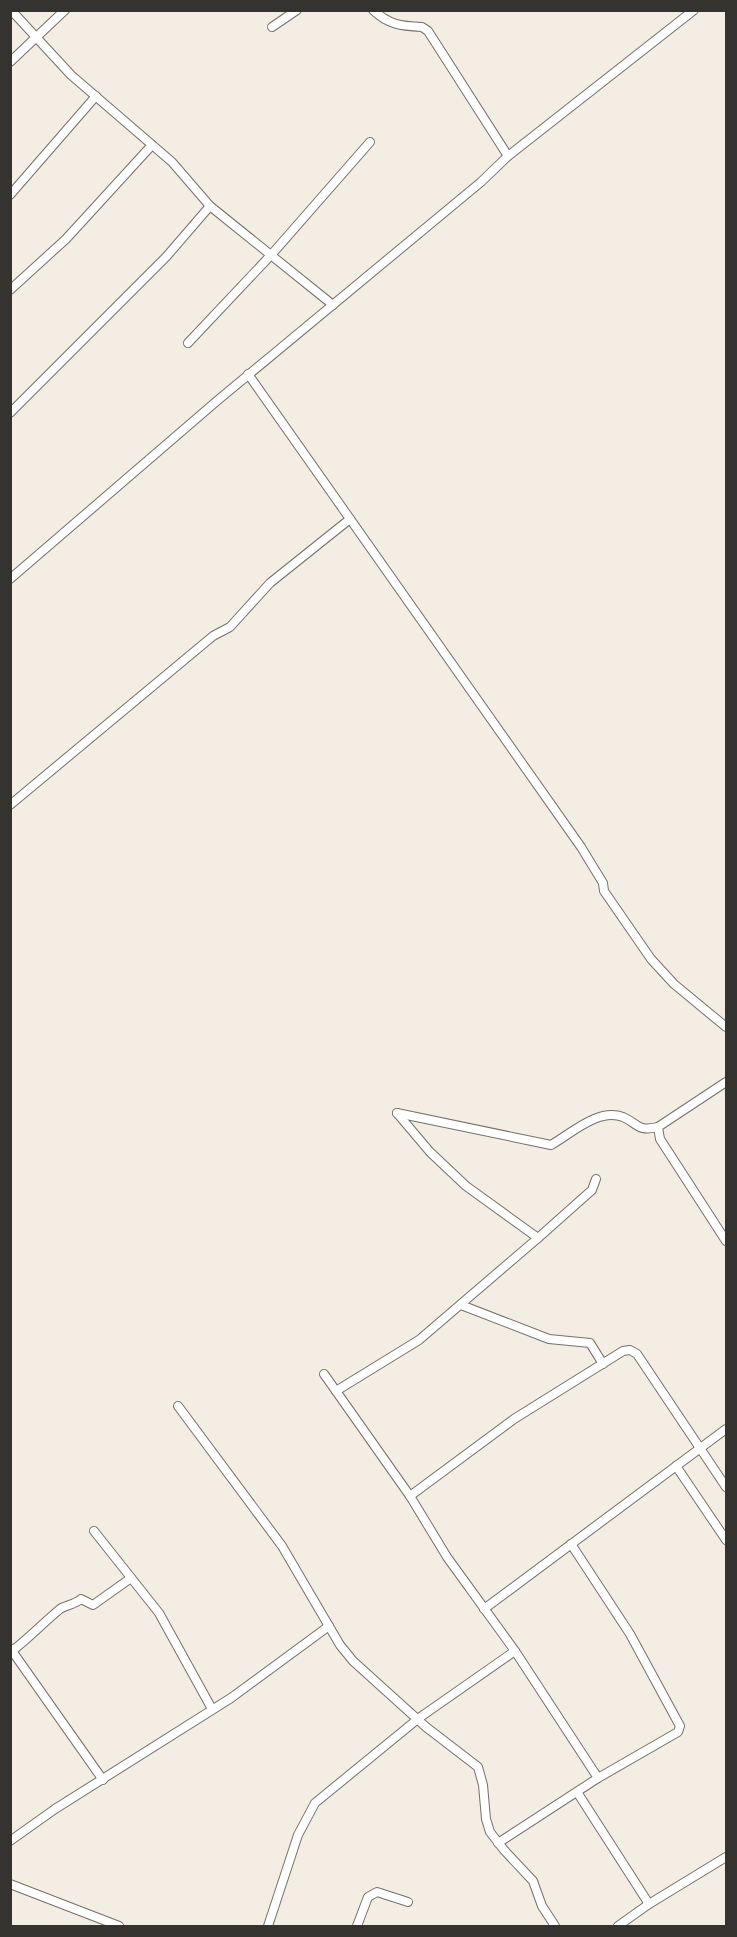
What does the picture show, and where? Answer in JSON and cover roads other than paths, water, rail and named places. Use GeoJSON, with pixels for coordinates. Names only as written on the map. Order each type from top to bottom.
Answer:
{"type":"FeatureCollection","features":[{"type":"Feature","properties":{"kind":"street"},"geometry":{"type":"LineString","coordinates":[[11,10],[71,75],[153,145],[197,188],[210,206],[333,305]]}},
{"type":"Feature","properties":{"kind":"street"},"geometry":{"type":"LineString","coordinates":[[10,62],[65,10]]}},
{"type":"Feature","properties":{"kind":"street"},"geometry":{"type":"LineString","coordinates":[[272,27],[297,10]]}},
{"type":"Feature","properties":{"kind":"street"},"geometry":{"type":"LineString","coordinates":[[373,10],[384,21],[399,27],[422,27],[428,31],[508,156]]}},
{"type":"Feature","properties":{"kind":"street"},"geometry":{"type":"LineString","coordinates":[[10,579],[248,374],[482,182],[508,156],[694,10]]}},
{"type":"Feature","properties":{"kind":"street"},"geometry":{"type":"LineString","coordinates":[[10,195],[96,96]]}},
{"type":"Feature","properties":{"kind":"street"},"geometry":{"type":"LineString","coordinates":[[188,343],[272,254],[370,142]]}},
{"type":"Feature","properties":{"kind":"street"},"geometry":{"type":"LineString","coordinates":[[10,290],[66,239],[153,145]]}},
{"type":"Feature","properties":{"kind":"street"},"geometry":{"type":"LineString","coordinates":[[10,413],[166,257],[210,206]]}},
{"type":"Feature","properties":{"kind":"street"},"geometry":{"type":"LineString","coordinates":[[248,374],[581,847],[626,926],[674,984],[726,1027]]}},
{"type":"Feature","properties":{"kind":"street"},"geometry":{"type":"LineString","coordinates":[[10,805],[213,636],[230,627],[270,583],[350,519]]}},
{"type":"Feature","properties":{"kind":"street"},"geometry":{"type":"LineString","coordinates":[[538,1238],[466,1186],[430,1152],[397,1113],[551,1145],[596,1116],[620,1116],[643,1130],[658,1127],[726,1082]]}},
{"type":"Feature","properties":{"kind":"street"},"geometry":{"type":"LineString","coordinates":[[658,1127],[660,1139],[726,1241]]}},
{"type":"Feature","properties":{"kind":"street"},"geometry":{"type":"LineString","coordinates":[[336,1391],[415,1343],[592,1190],[596,1179]]}},
{"type":"Feature","properties":{"kind":"street"},"geometry":{"type":"LineString","coordinates":[[461,1305],[549,1339],[590,1342],[603,1364]]}},
{"type":"Feature","properties":{"kind":"street"},"geometry":{"type":"LineString","coordinates":[[410,1496],[514,1419],[624,1351],[630,1350],[637,1354],[726,1487]]}},
{"type":"Feature","properties":{"kind":"street"},"geometry":{"type":"LineString","coordinates":[[324,1374],[410,1496],[598,1778]]}},
{"type":"Feature","properties":{"kind":"street"},"geometry":{"type":"LineString","coordinates":[[178,1406],[282,1546],[329,1626],[354,1662],[478,1767],[483,1785],[486,1819],[498,1843],[533,1881],[542,1906],[555,1926]]}},
{"type":"Feature","properties":{"kind":"street"},"geometry":{"type":"LineString","coordinates":[[484,1609],[726,1429]]}},
{"type":"Feature","properties":{"kind":"street"},"geometry":{"type":"LineString","coordinates":[[676,1466],[726,1540]]}},
{"type":"Feature","properties":{"kind":"street"},"geometry":{"type":"LineString","coordinates":[[94,1531],[159,1613],[212,1709]]}},
{"type":"Feature","properties":{"kind":"street"},"geometry":{"type":"LineString","coordinates":[[498,1843],[598,1778],[678,1732],[680,1726],[630,1634],[571,1544]]}},
{"type":"Feature","properties":{"kind":"street"},"geometry":{"type":"LineString","coordinates":[[103,1780],[11,1650],[39,1631],[62,1607],[73,1605],[81,1599],[93,1605],[131,1578]]}},
{"type":"Feature","properties":{"kind":"street"},"geometry":{"type":"LineString","coordinates":[[10,1841],[231,1698],[329,1626]]}},
{"type":"Feature","properties":{"kind":"street"},"geometry":{"type":"LineString","coordinates":[[268,1926],[298,1835],[306,1816],[315,1803],[419,1718],[515,1651]]}},
{"type":"Feature","properties":{"kind":"street"},"geometry":{"type":"LineString","coordinates":[[577,1792],[649,1904]]}},
{"type":"Feature","properties":{"kind":"street"},"geometry":{"type":"LineString","coordinates":[[618,1926],[649,1904],[726,1857]]}},
{"type":"Feature","properties":{"kind":"street"},"geometry":{"type":"LineString","coordinates":[[10,1884],[119,1926]]}},
{"type":"Feature","properties":{"kind":"street"},"geometry":{"type":"LineString","coordinates":[[357,1926],[368,1897],[372,1894],[377,1892],[408,1902]]}}]}
